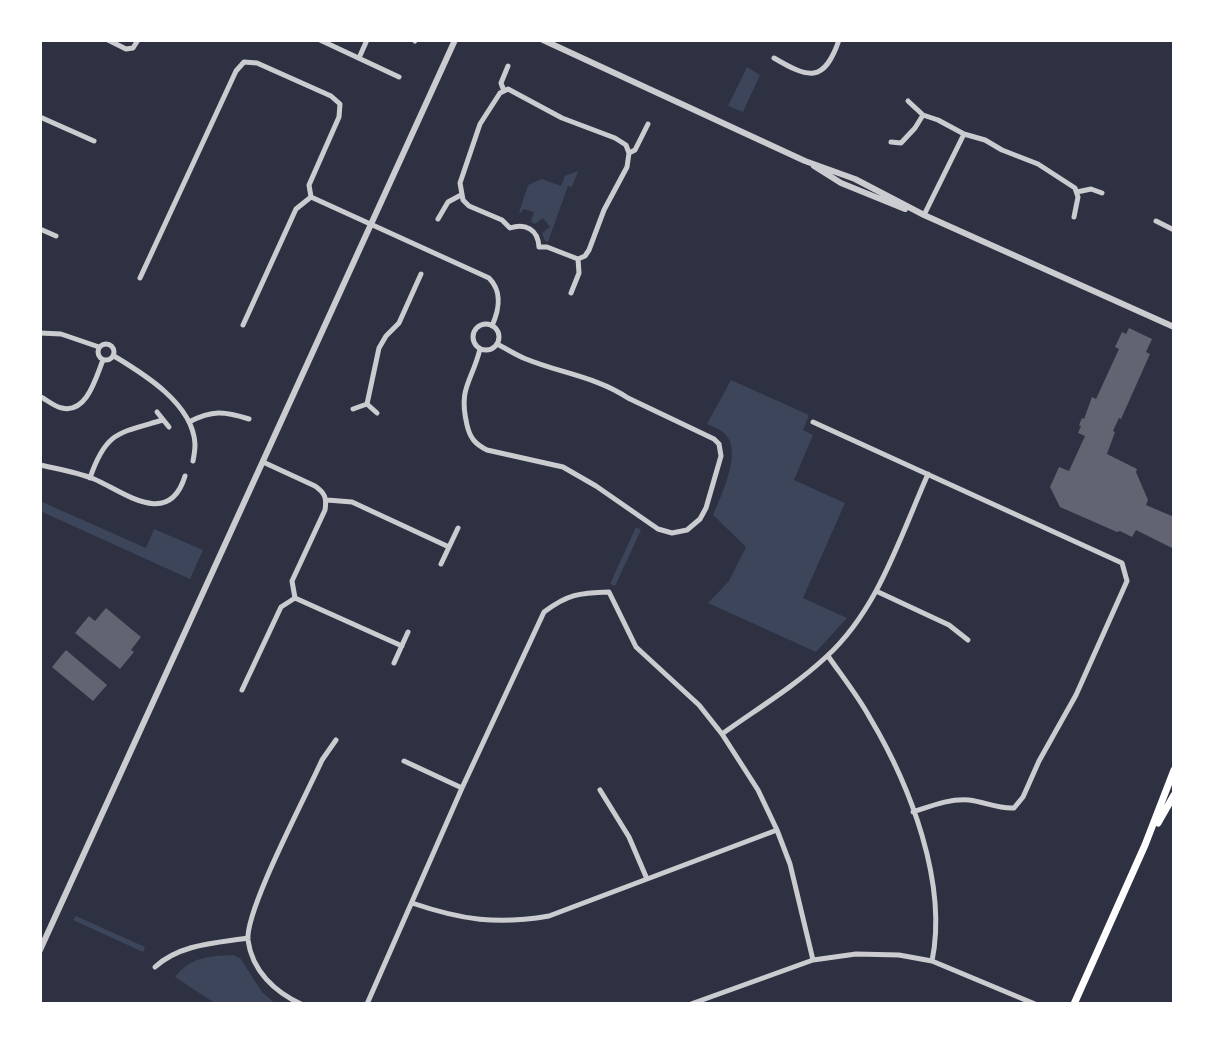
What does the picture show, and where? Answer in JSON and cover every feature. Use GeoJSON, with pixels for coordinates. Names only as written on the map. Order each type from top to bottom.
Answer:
{"type":"FeatureCollection","features":[{"type":"Feature","properties":{"kind":"main road"},"geometry":{"type":"LineString","coordinates":[[1074,1004],[1145,845],[1174,771]]}},
{"type":"Feature","properties":{"kind":"main road"},"geometry":{"type":"LineString","coordinates":[[1145,845],[1174,795]]}},
{"type":"Feature","properties":{"kind":"street"},"geometry":{"type":"LineString","coordinates":[[108,40],[126,49],[133,48],[138,40]]}},
{"type":"Feature","properties":{"kind":"street"},"geometry":{"type":"LineString","coordinates":[[320,40],[400,77]]}},
{"type":"Feature","properties":{"kind":"street"},"geometry":{"type":"LineString","coordinates":[[359,58],[367,40]]}},
{"type":"Feature","properties":{"kind":"street"},"geometry":{"type":"LineString","coordinates":[[40,950],[455,40]]}},
{"type":"Feature","properties":{"kind":"street"},"geometry":{"type":"LineString","coordinates":[[774,58],[798,72],[819,72],[827,64],[839,40]]}},
{"type":"Feature","properties":{"kind":"street"},"geometry":{"type":"LineString","coordinates":[[545,41],[805,161],[862,182],[924,215],[1174,327]]}},
{"type":"Feature","properties":{"kind":"street"},"geometry":{"type":"LineString","coordinates":[[141,278],[236,71],[244,62],[257,62],[331,96],[340,104],[339,117],[309,185],[311,197]]}},
{"type":"Feature","properties":{"kind":"street"},"geometry":{"type":"LineString","coordinates":[[504,91],[501,83],[508,66]]}},
{"type":"Feature","properties":{"kind":"street"},"geometry":{"type":"LineString","coordinates":[[508,89],[562,118],[615,138],[626,145],[629,153],[627,167],[604,210],[589,250],[585,256],[578,259],[547,247],[539,247],[536,234],[531,229],[521,225],[510,228],[502,220],[469,206],[461,195],[460,183],[480,124],[500,93],[508,89]]}},
{"type":"Feature","properties":{"kind":"street"},"geometry":{"type":"LineString","coordinates":[[908,101],[923,115],[964,134],[985,139],[1002,150],[1038,164],[1075,188],[1078,197],[1074,217]]}},
{"type":"Feature","properties":{"kind":"street"},"geometry":{"type":"LineString","coordinates":[[891,142],[901,143],[907,139],[923,115]]}},
{"type":"Feature","properties":{"kind":"street"},"geometry":{"type":"LineString","coordinates":[[40,117],[94,141]]}},
{"type":"Feature","properties":{"kind":"street"},"geometry":{"type":"LineString","coordinates":[[629,153],[635,150],[648,124]]}},
{"type":"Feature","properties":{"kind":"street"},"geometry":{"type":"LineString","coordinates":[[924,215],[964,134]]}},
{"type":"Feature","properties":{"kind":"street"},"geometry":{"type":"LineString","coordinates":[[1076,192],[1091,190],[1102,193]]}},
{"type":"Feature","properties":{"kind":"street"},"geometry":{"type":"LineString","coordinates":[[439,219],[448,202],[461,195]]}},
{"type":"Feature","properties":{"kind":"street"},"geometry":{"type":"LineString","coordinates":[[311,197],[489,278],[495,284],[499,305],[492,326]]}},
{"type":"Feature","properties":{"kind":"street"},"geometry":{"type":"LineString","coordinates":[[243,326],[296,209],[311,197]]}},
{"type":"Feature","properties":{"kind":"street"},"geometry":{"type":"LineString","coordinates":[[1156,220],[1174,230]]}},
{"type":"Feature","properties":{"kind":"street"},"geometry":{"type":"LineString","coordinates":[[40,229],[56,236]]}},
{"type":"Feature","properties":{"kind":"street"},"geometry":{"type":"LineString","coordinates":[[570,293],[579,273],[578,259]]}},
{"type":"Feature","properties":{"kind":"street"},"geometry":{"type":"LineString","coordinates":[[367,404],[379,348],[399,323],[421,274]]}},
{"type":"Feature","properties":{"kind":"street"},"geometry":{"type":"LineString","coordinates":[[484,325],[492,326],[498,332],[497,344],[491,349],[480,349],[474,342],[475,330],[484,325]]}},
{"type":"Feature","properties":{"kind":"street"},"geometry":{"type":"LineString","coordinates":[[40,333],[61,334],[99,347],[109,344],[114,356]]}},
{"type":"Feature","properties":{"kind":"street"},"geometry":{"type":"LineString","coordinates":[[480,349],[463,394],[462,405],[469,433],[476,444],[487,450],[563,467],[596,486],[658,529],[672,533],[687,530],[700,519],[721,456],[719,444],[616,390],[591,379],[526,359],[497,344]]}},
{"type":"Feature","properties":{"kind":"street"},"geometry":{"type":"LineString","coordinates":[[99,347],[98,355],[103,360]]}},
{"type":"Feature","properties":{"kind":"street"},"geometry":{"type":"LineString","coordinates":[[103,360],[114,356]]}},
{"type":"Feature","properties":{"kind":"street"},"geometry":{"type":"LineString","coordinates":[[114,356],[158,385],[175,402],[189,422],[195,443],[193,461]]}},
{"type":"Feature","properties":{"kind":"street"},"geometry":{"type":"LineString","coordinates":[[41,397],[62,408],[74,407],[86,398],[103,360]]}},
{"type":"Feature","properties":{"kind":"street"},"geometry":{"type":"LineString","coordinates":[[353,409],[367,404]]}},
{"type":"Feature","properties":{"kind":"street"},"geometry":{"type":"LineString","coordinates":[[367,404],[377,413]]}},
{"type":"Feature","properties":{"kind":"street"},"geometry":{"type":"LineString","coordinates":[[157,412],[169,427]]}},
{"type":"Feature","properties":{"kind":"street"},"geometry":{"type":"LineString","coordinates":[[189,422],[207,413],[230,413],[249,419]]}},
{"type":"Feature","properties":{"kind":"street"},"geometry":{"type":"LineString","coordinates":[[90,478],[102,449],[113,437],[163,421]]}},
{"type":"Feature","properties":{"kind":"street"},"geometry":{"type":"LineString","coordinates":[[813,422],[1122,563],[1127,581],[1076,695],[1039,761],[1023,797],[1014,808],[1000,809],[986,803],[965,800],[913,812]]}},
{"type":"Feature","properties":{"kind":"street"},"geometry":{"type":"LineString","coordinates":[[263,462],[315,486],[323,491],[327,500],[326,510],[292,581],[295,598]]}},
{"type":"Feature","properties":{"kind":"street"},"geometry":{"type":"LineString","coordinates":[[40,465],[90,478],[144,504],[163,502],[175,496],[185,476]]}},
{"type":"Feature","properties":{"kind":"street"},"geometry":{"type":"LineString","coordinates":[[722,734],[828,656],[853,627],[876,592],[928,474]]}},
{"type":"Feature","properties":{"kind":"street"},"geometry":{"type":"LineString","coordinates":[[327,500],[352,502],[449,547]]}},
{"type":"Feature","properties":{"kind":"street"},"geometry":{"type":"LineString","coordinates":[[441,564],[458,528]]}},
{"type":"Feature","properties":{"kind":"street"},"geometry":{"type":"LineString","coordinates":[[367,1004],[462,788],[544,612],[561,599],[578,593],[609,592],[636,647],[699,705],[722,734],[758,790],[778,830],[790,864],[813,960]]}},
{"type":"Feature","properties":{"kind":"street"},"geometry":{"type":"LineString","coordinates":[[876,592],[949,625],[968,640]]}},
{"type":"Feature","properties":{"kind":"street"},"geometry":{"type":"LineString","coordinates":[[295,598],[401,646]]}},
{"type":"Feature","properties":{"kind":"street"},"geometry":{"type":"LineString","coordinates":[[242,690],[281,607],[295,598]]}},
{"type":"Feature","properties":{"kind":"street"},"geometry":{"type":"LineString","coordinates":[[394,663],[408,632]]}},
{"type":"Feature","properties":{"kind":"street"},"geometry":{"type":"LineString","coordinates":[[828,656],[870,717],[895,766],[913,812],[930,867],[937,911],[932,961]]}},
{"type":"Feature","properties":{"kind":"street"},"geometry":{"type":"LineString","coordinates":[[301,1004],[286,997],[268,983],[257,966],[248,938],[259,897],[322,760],[336,740]]}},
{"type":"Feature","properties":{"kind":"street"},"geometry":{"type":"LineString","coordinates":[[404,761],[462,788]]}},
{"type":"Feature","properties":{"kind":"street"},"geometry":{"type":"LineString","coordinates":[[600,790],[629,837],[647,879]]}},
{"type":"Feature","properties":{"kind":"street"},"geometry":{"type":"LineString","coordinates":[[412,903],[476,920],[513,922],[549,916],[778,830]]}},
{"type":"Feature","properties":{"kind":"street"},"geometry":{"type":"LineString","coordinates":[[155,967],[166,958],[186,949],[248,938]]}},
{"type":"Feature","properties":{"kind":"street"},"geometry":{"type":"LineString","coordinates":[[691,1004],[813,960],[856,954],[899,955],[932,961],[1035,1004]]}},
{"type":"Feature","properties":{"kind":"shaded area"},"geometry":{"type":"Polygon","coordinates":[[[747,67],[760,75],[743,112],[728,106],[747,67]]]}},
{"type":"Feature","properties":{"kind":"shaded area"},"geometry":{"type":"Polygon","coordinates":[[[578,171],[572,187],[568,186],[548,242],[545,241],[542,233],[550,227],[543,218],[535,224],[531,222],[534,212],[523,209],[519,212],[528,185],[542,179],[561,186],[565,176],[578,171]]]}},
{"type":"Feature","properties":{"kind":"shaded area"},"geometry":{"type":"Polygon","coordinates":[[[731,380],[809,415],[803,430],[813,435],[794,480],[845,503],[803,598],[847,618],[816,652],[708,603],[729,581],[746,547],[713,515],[728,475],[732,452],[726,435],[707,424],[731,380]]]}},
{"type":"Feature","properties":{"kind":"shaded area"},"geometry":{"type":"Polygon","coordinates":[[[40,501],[146,548],[154,529],[203,550],[190,579],[40,511],[40,501]]]}},
{"type":"Feature","properties":{"kind":"shaded area"},"geometry":{"type":"Polygon","coordinates":[[[636,527],[641,530],[615,586],[610,584],[636,527]]]}},
{"type":"Feature","properties":{"kind":"shaded area"},"geometry":{"type":"Polygon","coordinates":[[[76,916],[145,947],[143,952],[73,920],[76,916]]]}},
{"type":"Feature","properties":{"kind":"shaded area"},"geometry":{"type":"Polygon","coordinates":[[[233,955],[240,958],[262,992],[276,1004],[216,1004],[175,977],[194,962],[208,957],[233,955]]]}},
{"type":"Feature","properties":{"kind":"building"},"geometry":{"type":"Polygon","coordinates":[[[1129,328],[1152,339],[1146,352],[1150,354],[1113,431],[1115,432],[1107,454],[1137,469],[1148,500],[1146,505],[1174,517],[1174,549],[1136,530],[1132,537],[1060,507],[1050,487],[1059,467],[1069,471],[1085,436],[1078,433],[1081,426],[1079,425],[1092,397],[1096,399],[1119,349],[1115,347],[1122,332],[1126,334],[1129,328]]]}},
{"type":"Feature","properties":{"kind":"building"},"geometry":{"type":"Polygon","coordinates":[[[106,608],[141,637],[131,650],[134,652],[120,669],[75,633],[89,616],[95,621],[106,608]]]}},
{"type":"Feature","properties":{"kind":"building"},"geometry":{"type":"Polygon","coordinates":[[[66,650],[107,685],[93,701],[52,667],[66,650]]]}}]}
